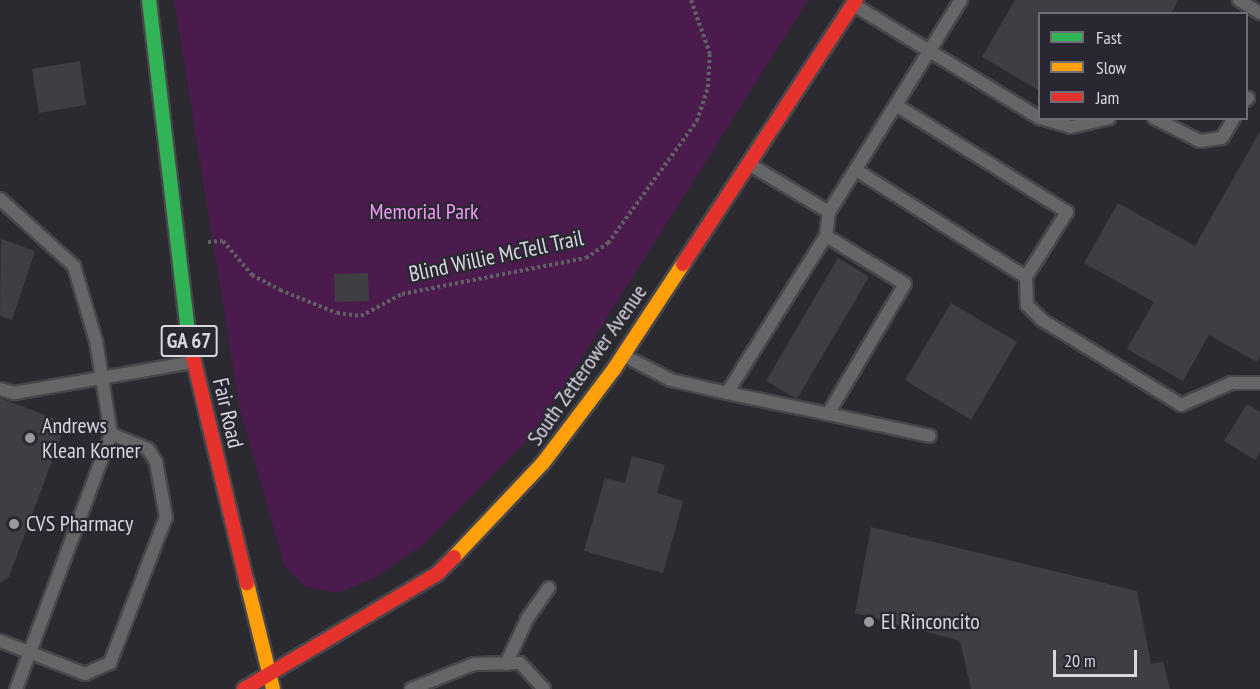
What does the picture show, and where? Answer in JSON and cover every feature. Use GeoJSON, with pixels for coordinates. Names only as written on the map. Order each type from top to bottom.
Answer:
{"type":"FeatureCollection","features":[{"type":"Feature","properties":{"kind":"street","name":"Fair Road"},"geometry":{"type":"LineString","coordinates":[[149,0],[177,245],[194,362],[272,682]]}},
{"type":"Feature","properties":{"kind":"street","name":"South Zetterower Avenue"},"geometry":{"type":"LineString","coordinates":[[244,689],[272,682],[437,574],[543,463],[623,355],[854,2]]}},
{"type":"Feature","properties":{"kind":"lane"},"geometry":{"type":"LineString","coordinates":[[726,393],[826,236],[829,212],[961,0]]}},
{"type":"Feature","properties":{"kind":"lane"},"geometry":{"type":"LineString","coordinates":[[1239,0],[1260,14]]}},
{"type":"Feature","properties":{"kind":"lane"},"geometry":{"type":"LineString","coordinates":[[854,2],[927,53],[1038,117]]}},
{"type":"Feature","properties":{"kind":"lane"},"geometry":{"type":"LineString","coordinates":[[896,105],[1066,212],[1026,278],[1027,305],[1042,320],[1181,405],[1231,383],[1260,383]]}},
{"type":"Feature","properties":{"kind":"lane"},"geometry":{"type":"LineString","coordinates":[[1047,120],[1071,127],[1101,120]]}},
{"type":"Feature","properties":{"kind":"lane"},"geometry":{"type":"LineString","coordinates":[[1158,120],[1200,141],[1222,138],[1233,120]]}},
{"type":"Feature","properties":{"kind":"lane"},"geometry":{"type":"LineString","coordinates":[[748,164],[829,212]]}},
{"type":"Feature","properties":{"kind":"lane"},"geometry":{"type":"LineString","coordinates":[[856,170],[1026,278]]}},
{"type":"Feature","properties":{"kind":"lane"},"geometry":{"type":"LineString","coordinates":[[0,199],[74,266],[103,379],[111,434],[27,652],[16,689]]}},
{"type":"Feature","properties":{"kind":"lane"},"geometry":{"type":"LineString","coordinates":[[826,236],[904,284],[828,414]]}},
{"type":"Feature","properties":{"kind":"lane"},"geometry":{"type":"LineString","coordinates":[[623,355],[670,380],[930,436]]}},
{"type":"Feature","properties":{"kind":"lane"},"geometry":{"type":"LineString","coordinates":[[0,389],[14,393],[194,362]]}},
{"type":"Feature","properties":{"kind":"lane"},"geometry":{"type":"LineString","coordinates":[[0,641],[86,674],[110,663],[166,517],[156,462],[148,449],[111,434]]}},
{"type":"Feature","properties":{"kind":"lane"},"geometry":{"type":"LineString","coordinates":[[506,664],[527,619],[549,588]]}},
{"type":"Feature","properties":{"kind":"lane"},"geometry":{"type":"LineString","coordinates":[[411,689],[474,664],[520,663],[544,689]]}},
{"type":"Feature","properties":{"kind":"path","name":"Blind Willie McTell Trail"},"geometry":{"type":"LineString","coordinates":[[177,245],[223,241],[252,275],[337,313],[361,316],[402,294],[586,258],[608,243],[697,121],[708,87],[710,54],[691,0]]}},
{"type":"Feature","properties":{"kind":"green space","name":"Memorial Park"},"geometry":{"type":"Polygon","coordinates":[[[174,0],[808,0],[534,433],[421,546],[374,578],[338,593],[306,587],[285,567],[240,410],[174,0]]]}},
{"type":"Feature","properties":{"kind":"building"},"geometry":{"type":"Polygon","coordinates":[[[1015,0],[1178,0],[1172,12],[1038,12],[1038,90],[982,57],[1015,0]]]}},
{"type":"Feature","properties":{"kind":"building"},"geometry":{"type":"Polygon","coordinates":[[[80,61],[86,105],[39,113],[32,69],[80,61]]]}},
{"type":"Feature","properties":{"kind":"building"},"geometry":{"type":"Polygon","coordinates":[[[1260,131],[1260,356],[1257,362],[1209,335],[1183,381],[1127,349],[1154,302],[1084,263],[1118,203],[1195,246],[1260,131]]]}},
{"type":"Feature","properties":{"kind":"building"},"geometry":{"type":"Polygon","coordinates":[[[1,239],[35,251],[12,320],[0,316],[1,239]]]}},
{"type":"Feature","properties":{"kind":"building"},"geometry":{"type":"Polygon","coordinates":[[[838,258],[869,277],[797,399],[766,381],[838,258]]]}},
{"type":"Feature","properties":{"kind":"building"},"geometry":{"type":"Polygon","coordinates":[[[368,273],[369,301],[335,302],[334,274],[368,273]]]}},
{"type":"Feature","properties":{"kind":"building"},"geometry":{"type":"Polygon","coordinates":[[[951,303],[1017,342],[971,420],[905,380],[951,303]]]}},
{"type":"Feature","properties":{"kind":"building"},"geometry":{"type":"Polygon","coordinates":[[[0,398],[66,423],[9,577],[0,583],[0,398]]]}},
{"type":"Feature","properties":{"kind":"building"},"geometry":{"type":"Polygon","coordinates":[[[1247,404],[1260,412],[1260,452],[1255,460],[1224,441],[1247,404]]]}},
{"type":"Feature","properties":{"kind":"building"},"geometry":{"type":"Polygon","coordinates":[[[632,456],[665,465],[657,493],[683,501],[663,573],[584,551],[605,478],[625,483],[632,456]]]}},
{"type":"Feature","properties":{"kind":"building"},"geometry":{"type":"Polygon","coordinates":[[[871,527],[1137,591],[1151,664],[1163,662],[1170,689],[971,689],[960,641],[855,613],[871,527]]]}},
{"type":"Feature","properties":{"kind":"traffic: fast"},"geometry":{"type":"LineString","coordinates":[[149,0],[189,340]]}},
{"type":"Feature","properties":{"kind":"traffic: slow"},"geometry":{"type":"LineString","coordinates":[[454,557],[543,463],[614,369],[683,264]]}},
{"type":"Feature","properties":{"kind":"traffic: slow"},"geometry":{"type":"LineString","coordinates":[[247,583],[273,689]]}},
{"type":"Feature","properties":{"kind":"traffic: jam"},"geometry":{"type":"LineString","coordinates":[[683,264],[856,0]]}},
{"type":"Feature","properties":{"kind":"traffic: jam"},"geometry":{"type":"LineString","coordinates":[[189,340],[247,583]]}},
{"type":"Feature","properties":{"kind":"traffic: jam"},"geometry":{"type":"LineString","coordinates":[[244,689],[437,574],[454,557]]}},
{"type":"Feature","properties":{"kind":"place","name":"Andrews Klean Korner"},"geometry":{"type":"Point","coordinates":[30,438]}},
{"type":"Feature","properties":{"kind":"place","name":"CVS Pharmacy"},"geometry":{"type":"Point","coordinates":[14,524]}},
{"type":"Feature","properties":{"kind":"place","name":"El Rinconcito"},"geometry":{"type":"Point","coordinates":[869,622]}}]}
